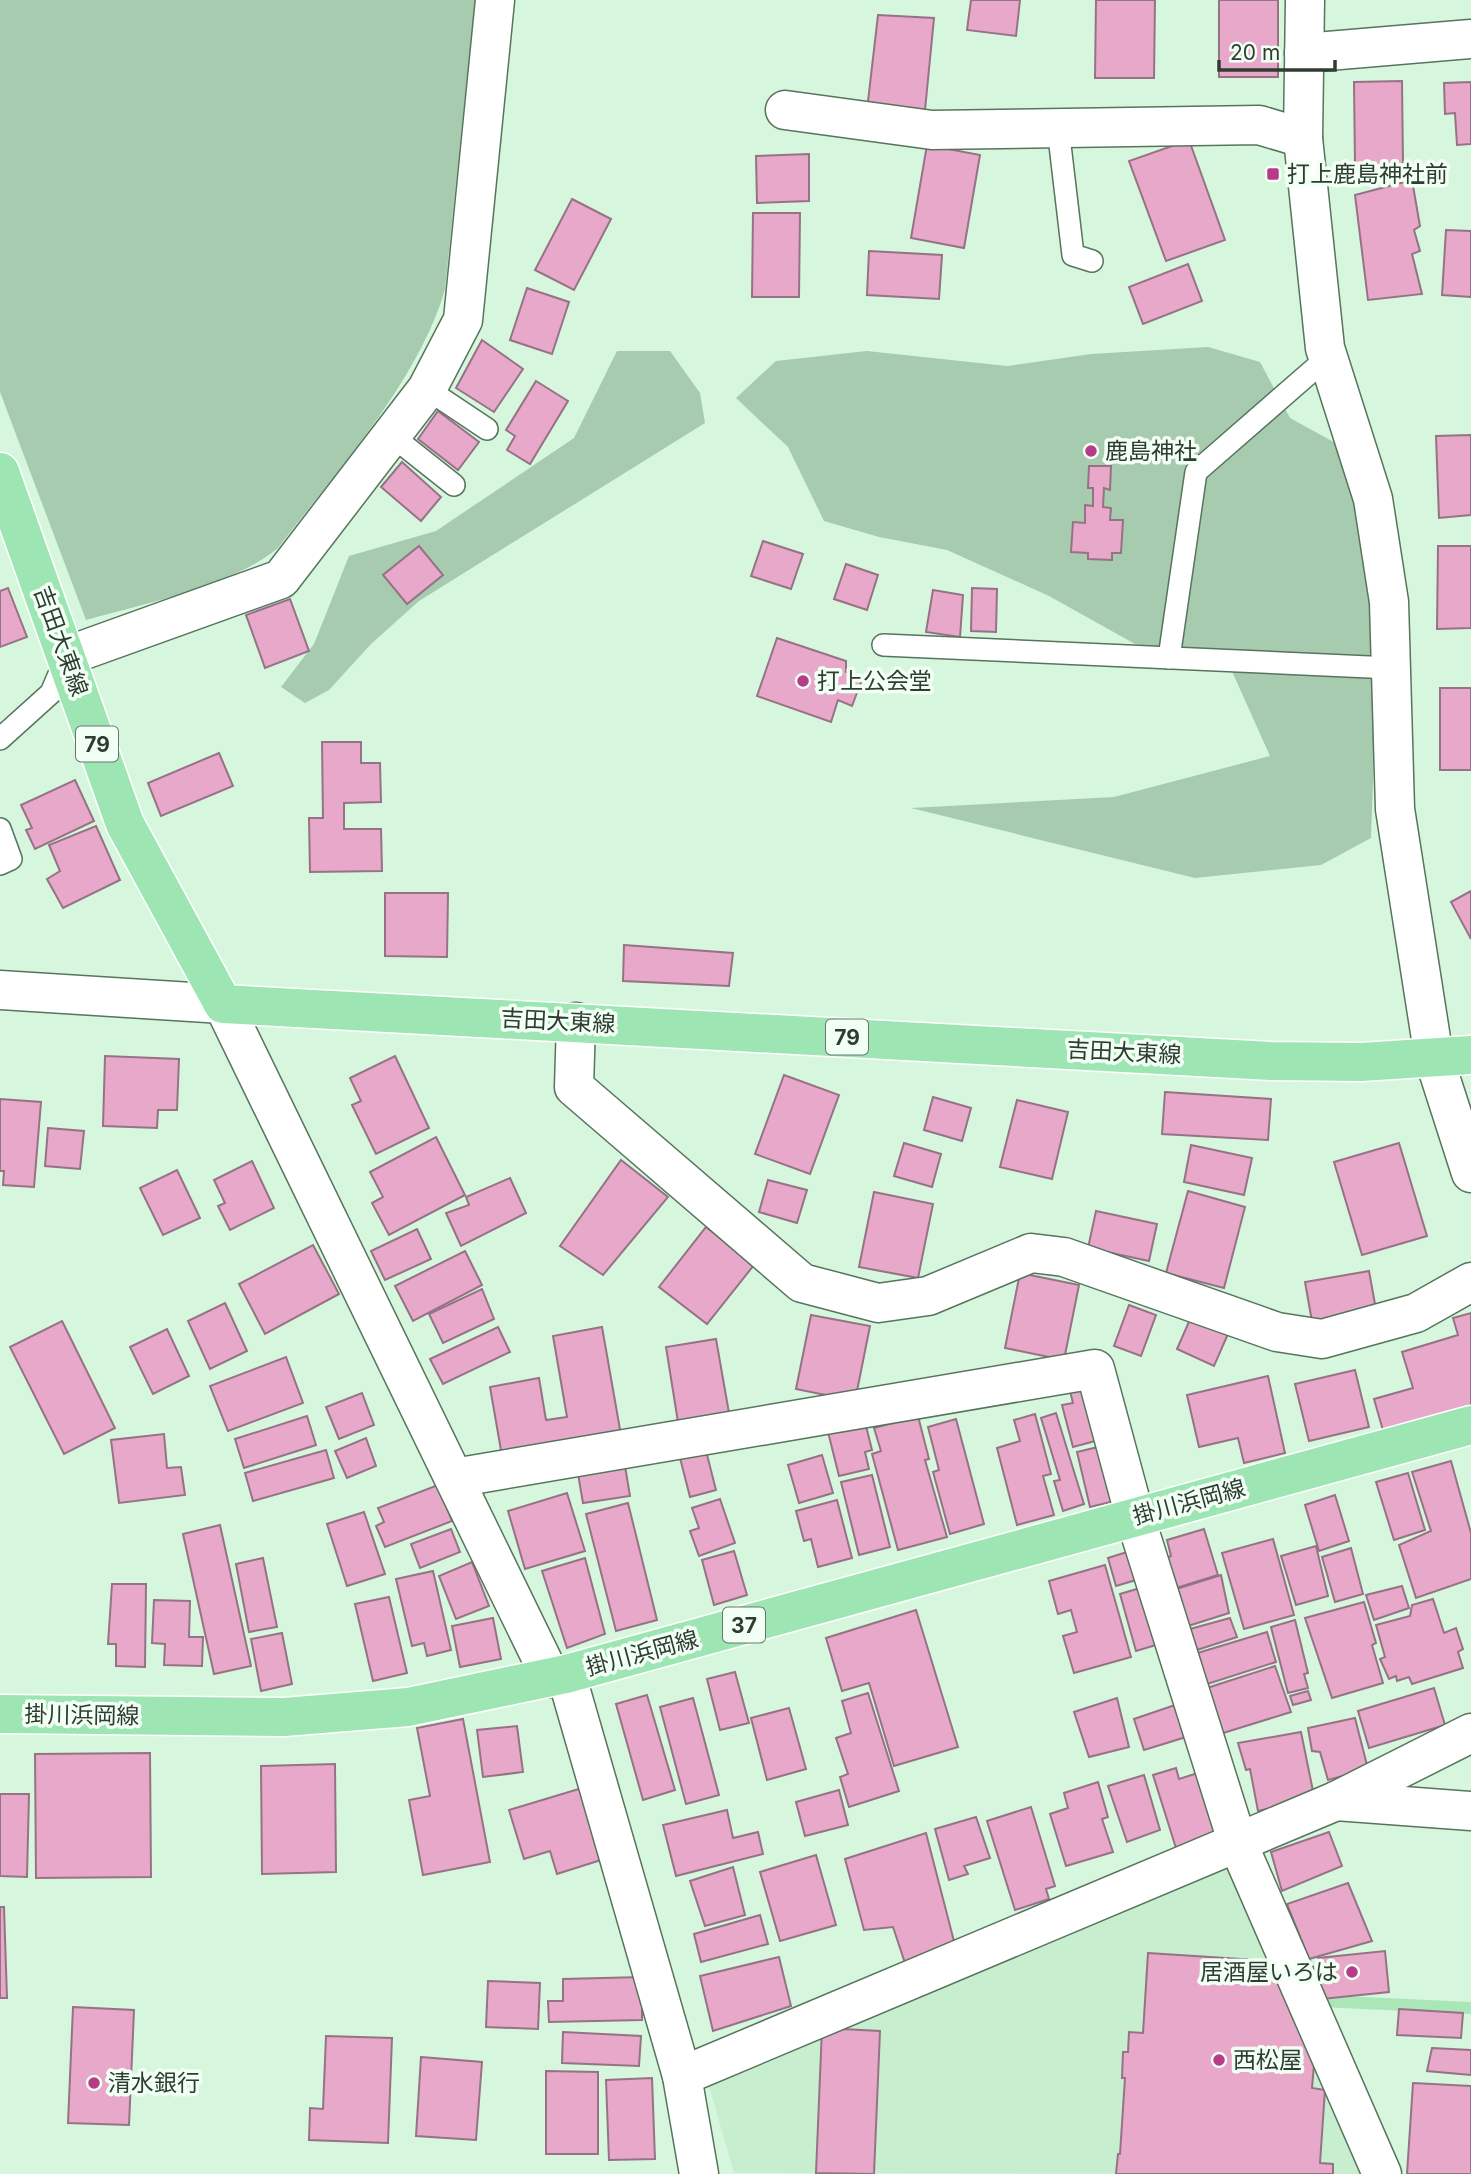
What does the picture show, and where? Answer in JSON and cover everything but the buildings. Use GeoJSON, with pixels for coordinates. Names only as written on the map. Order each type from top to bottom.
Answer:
{"type":"FeatureCollection","features":[{"type":"Feature","properties":{"kind":"main road","name":"吉田大東線"},"geometry":{"type":"LineString","coordinates":[[0,472],[125,824],[223,1004],[1271,1060],[1362,1062],[1471,1055]]}},
{"type":"Feature","properties":{"kind":"main road","name":"掛川浜岡線"},"geometry":{"type":"LineString","coordinates":[[0,1714],[284,1717],[408,1707],[559,1676],[1471,1425]]}},
{"type":"Feature","properties":{"kind":"street"},"geometry":{"type":"LineString","coordinates":[[67,656],[281,579],[427,389],[463,320],[495,0]]}},
{"type":"Feature","properties":{"kind":"street"},"geometry":{"type":"LineString","coordinates":[[1305,0],[1303,138],[1328,356],[1373,499],[1388,601],[1395,809],[1434,1058],[1471,1172]]}},
{"type":"Feature","properties":{"kind":"street"},"geometry":{"type":"LineString","coordinates":[[1304,53],[1471,39]]}},
{"type":"Feature","properties":{"kind":"street"},"geometry":{"type":"LineString","coordinates":[[785,110],[932,130],[1259,125],[1303,138]]}},
{"type":"Feature","properties":{"kind":"street"},"geometry":{"type":"LineString","coordinates":[[0,990],[223,1004],[454,1478],[559,1676],[682,2076],[699,2174]]}},
{"type":"Feature","properties":{"kind":"street"},"geometry":{"type":"LineString","coordinates":[[576,1022],[574,1087],[802,1283],[878,1303],[928,1296],[1031,1253],[1064,1256],[1277,1332],[1322,1339],[1416,1313],[1471,1282]]}},
{"type":"Feature","properties":{"kind":"street"},"geometry":{"type":"LineString","coordinates":[[454,1478],[1095,1369],[1135,1517],[1238,1844],[1382,2174]]}},
{"type":"Feature","properties":{"kind":"street"},"geometry":{"type":"LineString","coordinates":[[682,2076],[1238,1844],[1336,1801],[1471,1733]]}},
{"type":"Feature","properties":{"kind":"street"},"geometry":{"type":"LineString","coordinates":[[1336,1801],[1471,1811]]}},
{"type":"Feature","properties":{"kind":"lane"},"geometry":{"type":"LineString","coordinates":[[1058,128],[1073,255],[1092,261]]}},
{"type":"Feature","properties":{"kind":"lane"},"geometry":{"type":"LineString","coordinates":[[1169,658],[1196,472],[1328,356]]}},
{"type":"Feature","properties":{"kind":"lane"},"geometry":{"type":"LineString","coordinates":[[427,389],[487,429]]}},
{"type":"Feature","properties":{"kind":"lane"},"geometry":{"type":"LineString","coordinates":[[391,435],[454,485]]}},
{"type":"Feature","properties":{"kind":"lane"},"geometry":{"type":"LineString","coordinates":[[883,645],[1391,668]]}},
{"type":"Feature","properties":{"kind":"lane"},"geometry":{"type":"LineString","coordinates":[[0,739],[51,693],[67,656]]}},
{"type":"Feature","properties":{"kind":"lane"},"geometry":{"type":"LineString","coordinates":[[0,829],[11,859],[0,864]]}},
{"type":"Feature","properties":{"kind":"shaded area"},"geometry":{"type":"Polygon","coordinates":[[[0,0],[475,0],[445,289],[433,323],[396,391],[374,424],[278,548],[258,562],[212,583],[86,620],[0,392],[0,0]]]}},
{"type":"Feature","properties":{"kind":"shaded area"},"geometry":{"type":"Polygon","coordinates":[[[1208,347],[1260,362],[1290,418],[1359,456],[1381,553],[1371,838],[1321,865],[1195,878],[911,808],[1114,797],[1270,756],[1226,658],[1135,644],[1049,596],[947,550],[879,537],[824,521],[788,447],[736,398],[776,361],[867,351],[1007,366],[1091,354],[1208,347]]]}},
{"type":"Feature","properties":{"kind":"shaded area"},"geometry":{"type":"Polygon","coordinates":[[[617,351],[670,351],[700,393],[705,423],[419,601],[371,644],[329,690],[305,703],[281,687],[314,644],[349,556],[436,531],[574,438],[617,351]]]}},
{"type":"Feature","properties":{"kind":"shaded area"},"geometry":{"type":"Polygon","coordinates":[[[1233,1855],[1369,2174],[734,2173],[709,2086],[750,2061],[1233,1855]]]}},
{"type":"Feature","properties":{"kind":"waterway"},"geometry":{"type":"LineString","coordinates":[[1321,2001],[1471,2008]]}},
{"type":"Feature","properties":{"kind":"place","name":"打上鹿島神社前"},"geometry":{"type":"Point","coordinates":[1273,174]}},
{"type":"Feature","properties":{"kind":"place","name":"鹿島神社"},"geometry":{"type":"Point","coordinates":[1091,451]}},
{"type":"Feature","properties":{"kind":"place","name":"打上公会堂"},"geometry":{"type":"Point","coordinates":[803,681]}},
{"type":"Feature","properties":{"kind":"place","name":"居酒屋いろは"},"geometry":{"type":"Point","coordinates":[1352,1972]}},
{"type":"Feature","properties":{"kind":"place","name":"西松屋"},"geometry":{"type":"Point","coordinates":[1219,2060]}},
{"type":"Feature","properties":{"kind":"place","name":"清水銀行"},"geometry":{"type":"Point","coordinates":[94,2083]}}]}
